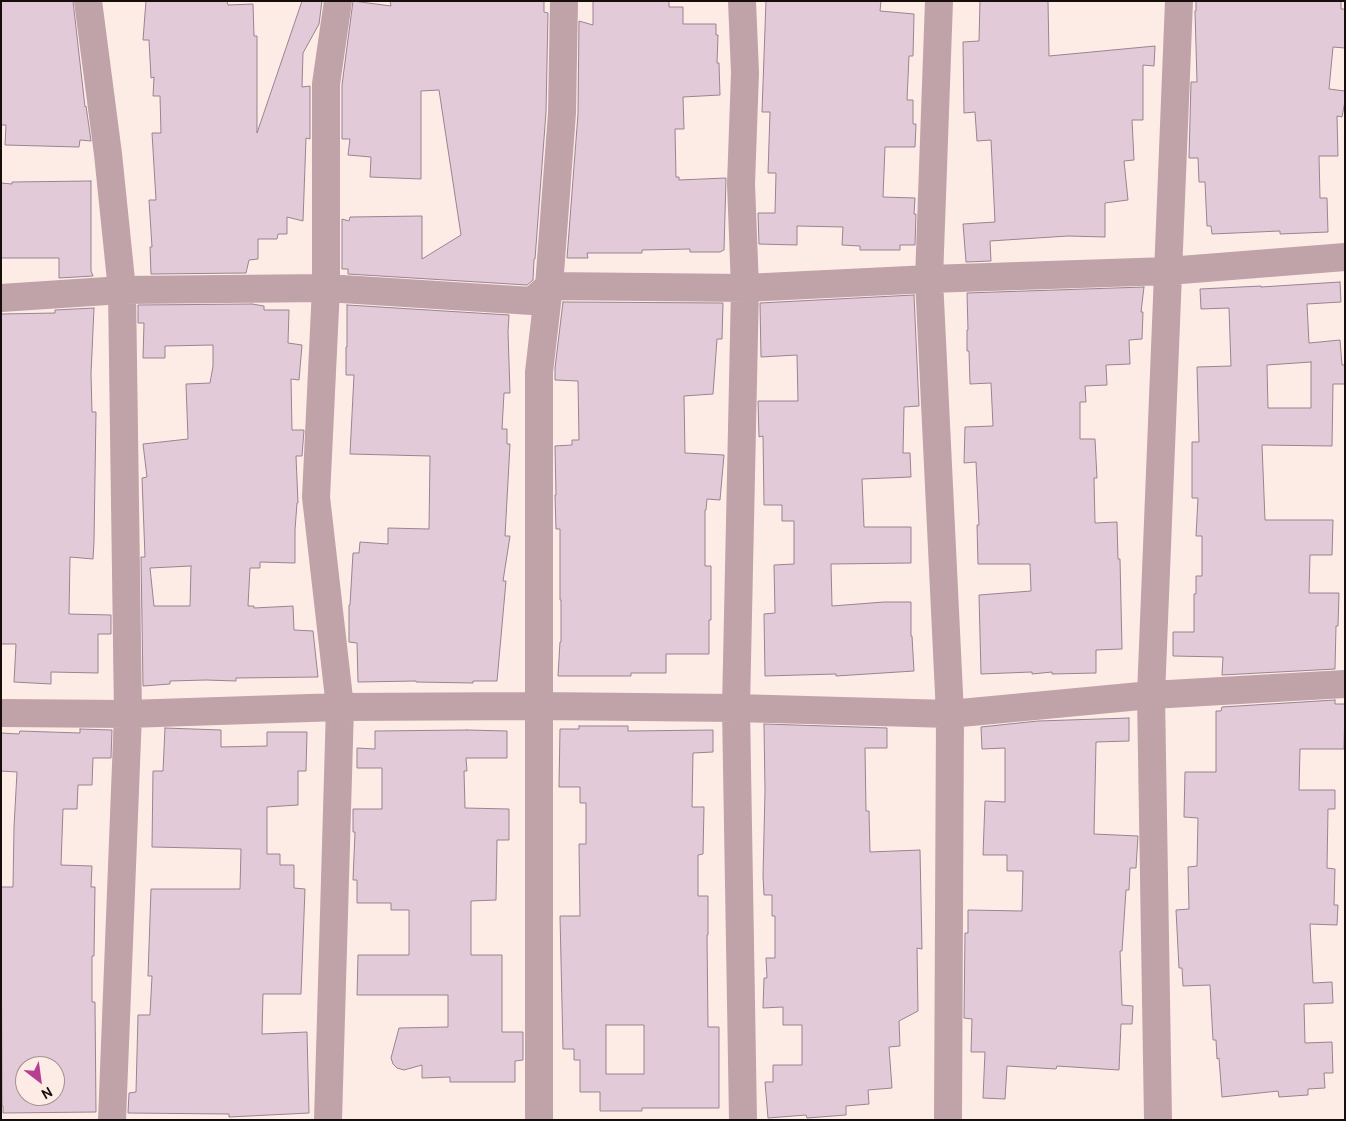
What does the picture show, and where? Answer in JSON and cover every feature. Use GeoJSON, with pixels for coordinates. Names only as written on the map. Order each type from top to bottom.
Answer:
{"type":"FeatureCollection","features":[{"type":"Feature","properties":{"kind":"street"},"geometry":{"type":"LineString","coordinates":[[88,1],[108,154],[122,290],[128,714],[112,1120]]}},
{"type":"Feature","properties":{"kind":"street"},"geometry":{"type":"LineString","coordinates":[[328,1120],[340,707],[316,497],[326,288],[326,84],[338,1]]}},
{"type":"Feature","properties":{"kind":"street"},"geometry":{"type":"LineString","coordinates":[[539,1120],[539,372],[550,286],[562,113],[564,1]]}},
{"type":"Feature","properties":{"kind":"street"},"geometry":{"type":"LineString","coordinates":[[742,1],[745,73],[741,184],[745,288],[736,708],[743,1120]]}},
{"type":"Feature","properties":{"kind":"street"},"geometry":{"type":"LineString","coordinates":[[939,1],[929,278],[950,714],[948,1120]]}},
{"type":"Feature","properties":{"kind":"street"},"geometry":{"type":"LineString","coordinates":[[1158,1120],[1151,695],[1179,1]]}},
{"type":"Feature","properties":{"kind":"street"},"geometry":{"type":"LineString","coordinates":[[1,298],[122,290],[326,288],[532,301],[550,286],[745,288],[929,278],[1168,271],[1345,257]]}},
{"type":"Feature","properties":{"kind":"street"},"geometry":{"type":"LineString","coordinates":[[1,713],[128,714],[340,707],[538,706],[736,708],[950,714],[1151,695],[1345,684]]}},
{"type":"Feature","properties":{"kind":"building"},"geometry":{"type":"Polygon","coordinates":[[[1,1],[73,1],[85,107],[91,141],[80,140],[79,147],[5,145],[6,125],[1,125],[1,1]]]}},
{"type":"Feature","properties":{"kind":"building"},"geometry":{"type":"Polygon","coordinates":[[[146,1],[227,1],[228,5],[253,4],[254,36],[257,36],[257,133],[302,1],[322,1],[319,24],[303,53],[302,87],[310,86],[310,139],[306,138],[303,221],[287,217],[287,234],[278,234],[277,239],[258,239],[258,259],[249,260],[246,273],[151,274],[150,247],[152,247],[149,200],[156,200],[152,133],[161,133],[160,96],[153,96],[154,77],[151,78],[149,40],[143,40],[146,1]]]}},
{"type":"Feature","properties":{"kind":"building"},"geometry":{"type":"Polygon","coordinates":[[[353,1],[391,6],[390,1],[544,1],[544,12],[548,13],[546,112],[533,280],[527,285],[348,274],[348,269],[342,269],[342,219],[349,221],[350,217],[422,216],[422,259],[461,235],[439,90],[421,91],[421,179],[370,177],[371,157],[348,155],[350,139],[342,139],[342,85],[353,1]]]}},
{"type":"Feature","properties":{"kind":"building"},"geometry":{"type":"Polygon","coordinates":[[[593,1],[669,1],[669,7],[683,7],[683,24],[716,24],[720,95],[683,97],[684,129],[675,129],[676,177],[679,177],[679,180],[726,178],[724,250],[720,252],[690,252],[690,249],[642,250],[642,253],[587,253],[588,258],[567,258],[578,114],[579,21],[593,25],[593,1]]]}},
{"type":"Feature","properties":{"kind":"building"},"geometry":{"type":"Polygon","coordinates":[[[766,1],[881,1],[880,11],[914,14],[913,56],[909,56],[907,100],[913,100],[913,124],[916,124],[915,147],[885,147],[883,197],[915,198],[915,245],[900,245],[900,250],[860,250],[860,246],[842,245],[843,227],[797,226],[797,245],[759,244],[758,213],[775,213],[776,173],[768,173],[770,112],[762,112],[766,1]]]}},
{"type":"Feature","properties":{"kind":"building"},"geometry":{"type":"Polygon","coordinates":[[[980,1],[1048,1],[1049,56],[1155,46],[1154,66],[1143,65],[1143,120],[1132,120],[1134,160],[1124,161],[1128,200],[1105,203],[1105,237],[1068,236],[990,241],[991,261],[966,262],[963,224],[995,222],[991,140],[977,141],[975,112],[964,113],[963,42],[979,41],[980,1]]]}},
{"type":"Feature","properties":{"kind":"building"},"geometry":{"type":"Polygon","coordinates":[[[1196,1],[1341,1],[1341,9],[1345,9],[1345,48],[1333,47],[1329,89],[1345,91],[1342,117],[1337,116],[1338,156],[1319,156],[1320,198],[1327,198],[1328,232],[1280,234],[1280,231],[1212,234],[1211,226],[1207,226],[1205,182],[1199,182],[1198,158],[1189,158],[1191,82],[1197,82],[1196,1]]]}},
{"type":"Feature","properties":{"kind":"building"},"geometry":{"type":"Polygon","coordinates":[[[91,181],[91,271],[93,276],[59,278],[59,258],[1,258],[1,183],[91,181]]]}},
{"type":"Feature","properties":{"kind":"building"},"geometry":{"type":"Polygon","coordinates":[[[1340,282],[1341,302],[1307,304],[1309,343],[1340,340],[1342,365],[1345,365],[1345,384],[1333,384],[1332,446],[1262,445],[1265,520],[1333,520],[1332,555],[1310,555],[1309,593],[1339,593],[1335,669],[1222,675],[1223,657],[1173,656],[1173,632],[1194,632],[1196,576],[1202,576],[1202,536],[1196,536],[1198,498],[1192,498],[1192,442],[1199,442],[1197,367],[1231,366],[1229,308],[1201,309],[1200,289],[1340,282]],[[1311,362],[1267,365],[1268,408],[1311,408],[1311,362]]]}},
{"type":"Feature","properties":{"kind":"building"},"geometry":{"type":"Polygon","coordinates":[[[1144,287],[1141,312],[1143,312],[1142,339],[1129,340],[1130,364],[1106,365],[1107,385],[1085,386],[1086,402],[1080,402],[1080,439],[1095,439],[1097,478],[1094,478],[1095,523],[1117,522],[1118,559],[1120,559],[1122,649],[1096,650],[1096,673],[1052,674],[1052,672],[1032,674],[1032,672],[981,674],[979,595],[1031,591],[1030,564],[978,564],[977,525],[979,525],[976,462],[964,463],[965,427],[993,426],[991,383],[970,384],[969,351],[967,351],[967,293],[1144,287]]]}},
{"type":"Feature","properties":{"kind":"building"},"geometry":{"type":"Polygon","coordinates":[[[914,295],[919,406],[904,407],[903,453],[910,453],[911,477],[862,479],[864,527],[911,527],[911,563],[831,564],[832,606],[911,602],[914,671],[836,676],[836,674],[765,676],[764,614],[775,613],[774,565],[794,564],[794,521],[782,521],[782,505],[764,505],[763,436],[759,437],[758,401],[798,401],[797,355],[761,357],[760,303],[914,295]]]}},
{"type":"Feature","properties":{"kind":"building"},"geometry":{"type":"Polygon","coordinates":[[[563,302],[723,303],[722,339],[717,339],[713,394],[684,396],[685,453],[724,455],[720,500],[707,499],[705,510],[705,566],[711,566],[709,654],[666,654],[666,673],[631,673],[631,676],[558,676],[561,642],[561,600],[560,529],[556,529],[555,446],[572,445],[572,440],[579,440],[578,381],[555,380],[563,302]]]}},
{"type":"Feature","properties":{"kind":"building"},"geometry":{"type":"Polygon","coordinates":[[[252,304],[264,306],[264,310],[289,310],[288,343],[302,345],[299,380],[291,379],[292,430],[304,430],[302,456],[296,456],[298,503],[295,530],[295,563],[260,562],[260,568],[250,568],[248,606],[254,606],[254,608],[293,606],[294,630],[313,631],[318,677],[236,678],[236,681],[170,681],[170,684],[143,686],[141,557],[145,557],[142,478],[147,477],[143,444],[188,439],[186,384],[210,383],[213,366],[213,345],[165,346],[165,358],[143,358],[144,323],[138,323],[138,305],[252,304]],[[191,566],[150,568],[154,606],[190,606],[191,566]]]}},
{"type":"Feature","properties":{"kind":"building"},"geometry":{"type":"Polygon","coordinates":[[[347,305],[509,315],[510,393],[504,393],[502,429],[507,429],[507,444],[510,444],[505,536],[510,536],[503,581],[506,581],[497,681],[473,681],[473,683],[416,681],[358,682],[357,643],[349,642],[349,605],[353,553],[359,553],[360,542],[388,544],[388,528],[429,529],[430,456],[350,454],[354,375],[346,375],[347,305]]]}},
{"type":"Feature","properties":{"kind":"building"},"geometry":{"type":"Polygon","coordinates":[[[94,308],[91,374],[92,412],[96,412],[93,559],[70,557],[69,614],[111,615],[111,634],[98,634],[98,673],[51,672],[51,684],[14,682],[16,644],[1,644],[1,314],[55,313],[55,310],[94,308]]]}},
{"type":"Feature","properties":{"kind":"building"},"geometry":{"type":"Polygon","coordinates":[[[1335,700],[1335,704],[1345,704],[1344,749],[1300,749],[1299,790],[1335,790],[1335,809],[1328,809],[1327,868],[1335,869],[1334,905],[1338,905],[1337,925],[1310,924],[1313,983],[1332,982],[1333,1003],[1304,1004],[1305,1043],[1332,1042],[1333,1073],[1324,1073],[1325,1088],[1308,1089],[1308,1095],[1279,1097],[1278,1091],[1222,1097],[1219,1058],[1217,1059],[1216,1040],[1213,1040],[1210,985],[1183,986],[1182,968],[1179,968],[1176,910],[1189,909],[1188,867],[1197,866],[1198,818],[1184,817],[1185,772],[1216,772],[1216,711],[1221,711],[1222,707],[1335,700]]]}},
{"type":"Feature","properties":{"kind":"building"},"geometry":{"type":"Polygon","coordinates":[[[1129,718],[1129,741],[1096,742],[1094,834],[1138,836],[1136,868],[1130,868],[1129,890],[1126,890],[1122,951],[1120,951],[1122,1005],[1133,1006],[1132,1024],[1121,1024],[1119,1070],[1057,1066],[1056,1069],[1007,1066],[1005,1099],[983,1098],[985,1052],[971,1052],[972,1019],[964,1018],[965,933],[968,933],[968,910],[1022,911],[1023,871],[1007,871],[1007,855],[983,855],[985,801],[1005,802],[1005,748],[982,749],[981,727],[1038,721],[1129,718]]]}},
{"type":"Feature","properties":{"kind":"building"},"geometry":{"type":"Polygon","coordinates":[[[764,724],[887,728],[887,748],[865,748],[866,811],[869,811],[870,852],[920,850],[922,949],[917,948],[918,1011],[899,1021],[900,1046],[889,1047],[892,1088],[868,1090],[869,1104],[846,1106],[846,1115],[807,1118],[806,1115],[768,1118],[765,1082],[773,1082],[773,1065],[802,1065],[802,1025],[783,1025],[783,1007],[763,1008],[764,978],[767,978],[766,958],[775,958],[775,916],[772,916],[772,895],[764,895],[763,876],[764,724]]]}},
{"type":"Feature","properties":{"kind":"building"},"geometry":{"type":"Polygon","coordinates":[[[579,726],[628,726],[628,731],[713,730],[713,752],[693,753],[692,807],[704,807],[703,854],[698,855],[698,896],[708,896],[708,1027],[719,1027],[719,1108],[642,1108],[642,1111],[600,1111],[600,1092],[580,1092],[580,1060],[574,1060],[574,1049],[563,1049],[560,916],[580,916],[579,844],[586,844],[586,803],[580,803],[580,787],[559,787],[560,729],[579,729],[579,726]],[[606,1025],[606,1074],[644,1074],[644,1025],[606,1025]]]}},
{"type":"Feature","properties":{"kind":"building"},"geometry":{"type":"Polygon","coordinates":[[[165,728],[221,730],[221,747],[267,746],[267,732],[307,732],[306,771],[298,771],[298,805],[267,807],[267,854],[280,854],[280,865],[294,865],[294,888],[305,889],[301,994],[263,994],[262,1034],[307,1032],[309,1113],[229,1117],[229,1114],[128,1113],[129,1093],[136,1092],[138,1015],[150,1015],[152,976],[148,976],[151,889],[240,889],[241,849],[152,847],[153,771],[163,771],[165,728]]]}},
{"type":"Feature","properties":{"kind":"building"},"geometry":{"type":"Polygon","coordinates":[[[80,729],[112,730],[111,758],[93,758],[92,785],[78,785],[77,809],[63,809],[61,865],[92,866],[91,887],[95,887],[92,1002],[95,1002],[96,1112],[3,1113],[1,887],[13,887],[17,772],[1,771],[1,733],[19,734],[20,731],[80,733],[80,729]]]}},
{"type":"Feature","properties":{"kind":"building"},"geometry":{"type":"Polygon","coordinates":[[[375,731],[507,731],[507,758],[466,758],[467,771],[464,771],[465,808],[509,809],[509,840],[497,840],[496,900],[471,901],[471,955],[502,955],[502,1032],[523,1032],[523,1060],[515,1061],[515,1082],[450,1082],[450,1077],[422,1078],[422,1065],[404,1070],[397,1068],[391,1058],[399,1028],[448,1027],[448,995],[357,995],[358,955],[409,955],[409,910],[391,910],[391,903],[357,903],[357,880],[353,880],[355,832],[353,832],[353,809],[382,809],[382,768],[357,768],[357,748],[375,749],[375,731]]]}}]}
